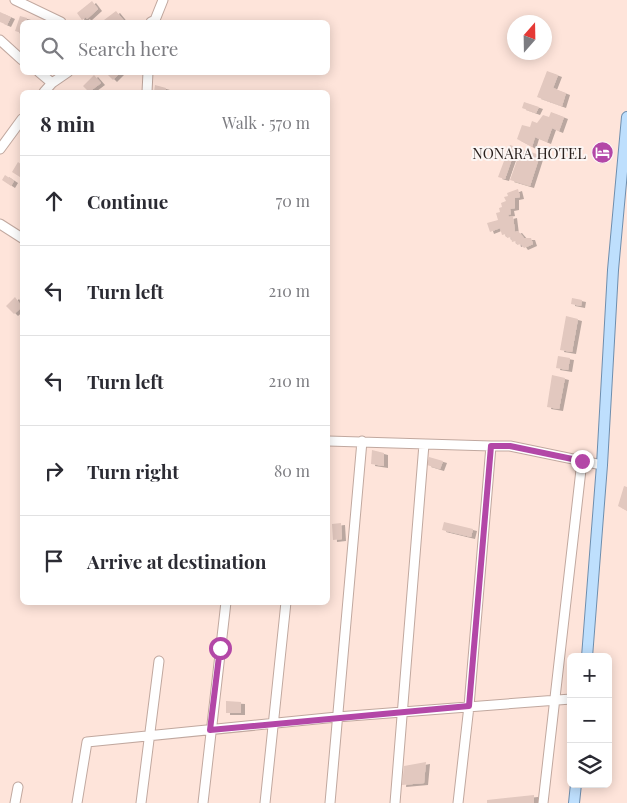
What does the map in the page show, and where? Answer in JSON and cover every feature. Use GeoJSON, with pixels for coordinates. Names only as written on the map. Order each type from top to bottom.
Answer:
{"type":"FeatureCollection","features":[{"type":"Feature","properties":{"kind":"main road"},"geometry":{"type":"LineString","coordinates":[[587,653],[602,465],[613,270],[627,117]]}},
{"type":"Feature","properties":{"kind":"main road"},"geometry":{"type":"LineString","coordinates":[[574,803],[576,788]]}},
{"type":"Feature","properties":{"kind":"street"},"geometry":{"type":"LineString","coordinates":[[15,0],[57,20]]}},
{"type":"Feature","properties":{"kind":"street"},"geometry":{"type":"LineString","coordinates":[[154,20],[163,0]]}},
{"type":"Feature","properties":{"kind":"street"},"geometry":{"type":"LineString","coordinates":[[1,43],[20,58]]}},
{"type":"Feature","properties":{"kind":"street"},"geometry":{"type":"LineString","coordinates":[[43,75],[52,83]]}},
{"type":"Feature","properties":{"kind":"street"},"geometry":{"type":"LineString","coordinates":[[46,90],[64,75]]}},
{"type":"Feature","properties":{"kind":"street"},"geometry":{"type":"LineString","coordinates":[[147,90],[148,75]]}},
{"type":"Feature","properties":{"kind":"street"},"geometry":{"type":"LineString","coordinates":[[0,149],[20,122]]}},
{"type":"Feature","properties":{"kind":"street"},"geometry":{"type":"LineString","coordinates":[[0,224],[20,237]]}},
{"type":"Feature","properties":{"kind":"street"},"geometry":{"type":"LineString","coordinates":[[330,441],[510,446],[602,465]]}},
{"type":"Feature","properties":{"kind":"street"},"geometry":{"type":"LineString","coordinates":[[330,803],[362,441]]}},
{"type":"Feature","properties":{"kind":"street"},"geometry":{"type":"LineString","coordinates":[[395,803],[424,444]]}},
{"type":"Feature","properties":{"kind":"street"},"geometry":{"type":"LineString","coordinates":[[458,803],[469,706],[491,446]]}},
{"type":"Feature","properties":{"kind":"street"},"geometry":{"type":"LineString","coordinates":[[543,803],[582,461]]}},
{"type":"Feature","properties":{"kind":"street"},"geometry":{"type":"LineString","coordinates":[[203,803],[226,605]]}},
{"type":"Feature","properties":{"kind":"street"},"geometry":{"type":"LineString","coordinates":[[266,803],[286,605]]}},
{"type":"Feature","properties":{"kind":"street"},"geometry":{"type":"LineString","coordinates":[[141,803],[159,661]]}},
{"type":"Feature","properties":{"kind":"street"},"geometry":{"type":"LineString","coordinates":[[77,803],[87,742],[337,717],[567,699]]}},
{"type":"Feature","properties":{"kind":"street"},"geometry":{"type":"LineString","coordinates":[[16,803],[18,786]]}},
{"type":"Feature","properties":{"kind":"building"},"geometry":{"type":"Polygon","coordinates":[[[92,1],[98,9],[87,19],[86,17],[82,20],[77,13],[92,1]]]}},
{"type":"Feature","properties":{"kind":"building"},"geometry":{"type":"Polygon","coordinates":[[[116,11],[123,20],[104,20],[116,11]]]}},
{"type":"Feature","properties":{"kind":"building"},"geometry":{"type":"Polygon","coordinates":[[[0,12],[11,17],[7,25],[0,22],[0,12]]]}},
{"type":"Feature","properties":{"kind":"building"},"geometry":{"type":"Polygon","coordinates":[[[20,16],[27,18],[26,20],[20,20],[20,32],[15,31],[20,16]]]}},
{"type":"Feature","properties":{"kind":"building"},"geometry":{"type":"Polygon","coordinates":[[[547,71],[558,75],[553,88],[566,93],[562,106],[537,97],[547,71]]]}},
{"type":"Feature","properties":{"kind":"building"},"geometry":{"type":"Polygon","coordinates":[[[94,75],[101,83],[92,90],[87,90],[83,86],[94,75]]]}},
{"type":"Feature","properties":{"kind":"building"},"geometry":{"type":"Polygon","coordinates":[[[108,75],[118,75],[113,80],[108,75]]]}},
{"type":"Feature","properties":{"kind":"building"},"geometry":{"type":"Polygon","coordinates":[[[155,85],[166,88],[166,90],[154,90],[155,85]]]}},
{"type":"Feature","properties":{"kind":"building"},"geometry":{"type":"Polygon","coordinates":[[[524,102],[539,107],[536,113],[522,108],[524,102]]]}},
{"type":"Feature","properties":{"kind":"building"},"geometry":{"type":"Polygon","coordinates":[[[551,112],[564,117],[559,131],[552,128],[547,142],[535,137],[532,147],[517,139],[522,125],[530,127],[532,121],[537,123],[543,115],[549,117],[551,112]]]}},
{"type":"Feature","properties":{"kind":"building"},"geometry":{"type":"Polygon","coordinates":[[[510,145],[516,147],[505,179],[498,177],[510,145]]]}},
{"type":"Feature","properties":{"kind":"building"},"geometry":{"type":"Polygon","coordinates":[[[521,149],[540,155],[530,186],[510,180],[521,149]]]}},
{"type":"Feature","properties":{"kind":"building"},"geometry":{"type":"Polygon","coordinates":[[[18,162],[20,164],[20,177],[12,172],[18,162]]]}},
{"type":"Feature","properties":{"kind":"building"},"geometry":{"type":"Polygon","coordinates":[[[5,175],[14,181],[11,186],[2,180],[5,175]]]}},
{"type":"Feature","properties":{"kind":"building"},"geometry":{"type":"Polygon","coordinates":[[[518,189],[520,197],[515,198],[515,208],[510,209],[511,214],[508,215],[509,217],[513,216],[515,232],[518,231],[524,238],[531,238],[533,244],[524,248],[521,244],[517,245],[516,241],[512,242],[511,237],[507,238],[506,234],[502,235],[500,228],[490,232],[487,223],[498,220],[496,213],[500,212],[501,203],[506,201],[504,197],[508,196],[507,193],[518,189]]]}},
{"type":"Feature","properties":{"kind":"building"},"geometry":{"type":"Polygon","coordinates":[[[15,297],[20,304],[20,309],[14,314],[6,306],[15,297]]]}},
{"type":"Feature","properties":{"kind":"building"},"geometry":{"type":"Polygon","coordinates":[[[572,298],[582,300],[581,306],[571,304],[572,298]]]}},
{"type":"Feature","properties":{"kind":"building"},"geometry":{"type":"Polygon","coordinates":[[[566,316],[578,319],[572,352],[560,350],[566,316]]]}},
{"type":"Feature","properties":{"kind":"building"},"geometry":{"type":"Polygon","coordinates":[[[558,356],[570,358],[568,370],[556,368],[558,356]]]}},
{"type":"Feature","properties":{"kind":"building"},"geometry":{"type":"Polygon","coordinates":[[[552,375],[565,378],[559,409],[547,407],[552,375]]]}},
{"type":"Feature","properties":{"kind":"building"},"geometry":{"type":"Polygon","coordinates":[[[372,450],[384,453],[384,466],[371,464],[372,450]]]}},
{"type":"Feature","properties":{"kind":"building"},"geometry":{"type":"Polygon","coordinates":[[[429,457],[443,461],[440,469],[427,465],[429,457]]]}},
{"type":"Feature","properties":{"kind":"building"},"geometry":{"type":"Polygon","coordinates":[[[624,486],[627,487],[627,511],[618,506],[624,486]]]}},
{"type":"Feature","properties":{"kind":"building"},"geometry":{"type":"Polygon","coordinates":[[[444,522],[473,529],[471,537],[442,530],[444,522]]]}},
{"type":"Feature","properties":{"kind":"building"},"geometry":{"type":"Polygon","coordinates":[[[341,523],[342,539],[333,540],[332,524],[341,523]]]}},
{"type":"Feature","properties":{"kind":"building"},"geometry":{"type":"Polygon","coordinates":[[[226,701],[241,702],[241,713],[226,713],[226,701]]]}},
{"type":"Feature","properties":{"kind":"building"},"geometry":{"type":"Polygon","coordinates":[[[426,762],[424,783],[402,785],[404,766],[426,762]]]}},
{"type":"Feature","properties":{"kind":"building"},"geometry":{"type":"Polygon","coordinates":[[[534,795],[534,803],[487,803],[487,800],[534,795]]]}},
{"type":"Feature","properties":{"kind":"place","name":"NONARA HOTEL"},"geometry":{"type":"Point","coordinates":[602,153]}},
{"type":"Feature","properties":{"kind":"route"},"geometry":{"type":"LineString","coordinates":[[220,648],[210,730],[469,706],[491,446],[510,446],[582,461]]}}]}
